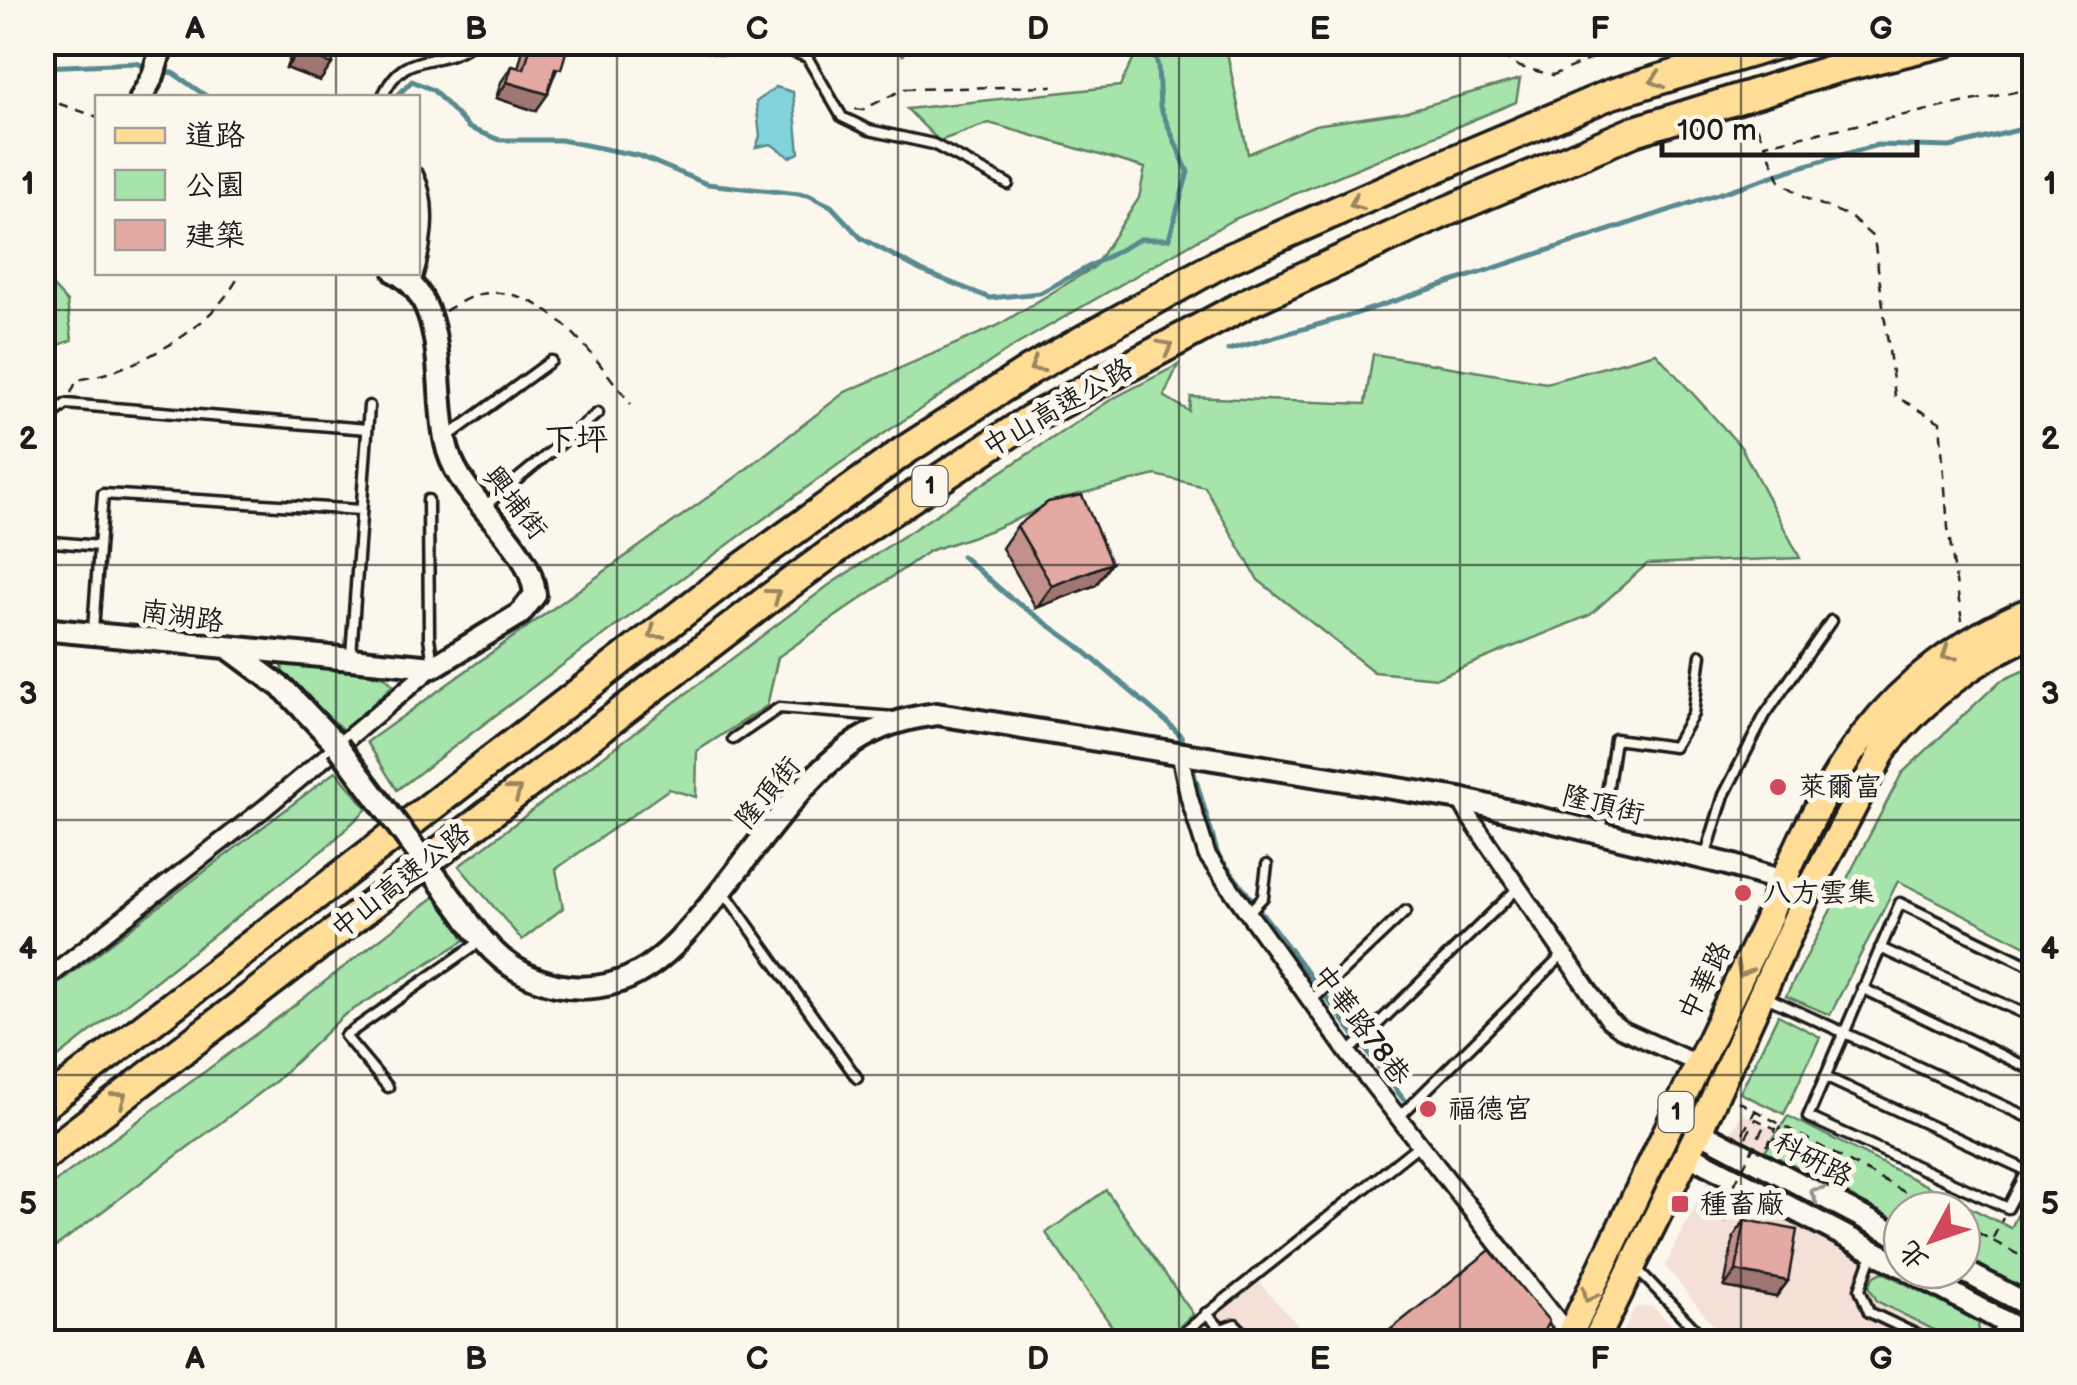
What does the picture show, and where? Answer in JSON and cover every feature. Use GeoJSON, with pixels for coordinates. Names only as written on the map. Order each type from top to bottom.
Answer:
{"type":"FeatureCollection","features":[{"type":"Feature","properties":{"kind":"highway","name":"中山高速公路"},"geometry":{"type":"LineString","coordinates":[[42,1106],[728,578],[904,451],[1030,370],[1224,261],[1400,183],[1611,94],[1784,42]]}},
{"type":"Feature","properties":{"kind":"highway","name":"中山高速公路"},"geometry":{"type":"LineString","coordinates":[[42,1158],[767,600],[865,528],[1031,419],[1249,302],[1635,131],[1837,68],[1945,42]]}},
{"type":"Feature","properties":{"kind":"main road","name":"中華路"},"geometry":{"type":"LineString","coordinates":[[1580,1341],[1610,1252],[1765,925],[1782,881],[1820,805],[1861,738],[1928,669],[1966,643],[2034,609]]}},
{"type":"Feature","properties":{"kind":"main road","name":"中華路"},"geometry":{"type":"LineString","coordinates":[[1580,1341],[1634,1265],[1808,892],[1865,781],[1900,727],[1961,676],[2034,634]]}},
{"type":"Feature","properties":{"kind":"street"},"geometry":{"type":"LineString","coordinates":[[142,95],[158,60]]}},
{"type":"Feature","properties":{"kind":"street","name":"興埔街"},"geometry":{"type":"LineString","coordinates":[[42,982],[266,807],[433,667],[520,614],[535,594],[533,574],[525,560],[459,477],[445,438],[430,314],[422,294],[399,275]]}},
{"type":"Feature","properties":{"kind":"street","name":"南湖路"},"geometry":{"type":"LineString","coordinates":[[42,630],[229,648],[285,690],[338,746],[462,913]]}},
{"type":"Feature","properties":{"kind":"street"},"geometry":{"type":"LineString","coordinates":[[229,648],[433,667]]}},
{"type":"Feature","properties":{"kind":"street","name":"隆頂街"},"geometry":{"type":"LineString","coordinates":[[462,913],[481,941],[518,972],[539,981],[564,986],[611,984],[636,975],[681,939],[830,762],[870,732],[908,718],[936,714],[1460,799],[1704,859],[1808,892]]}},
{"type":"Feature","properties":{"kind":"street","name":"中華路78巷"},"geometry":{"type":"LineString","coordinates":[[1180,754],[1188,797],[1207,856],[1348,1053],[1580,1341]]}},
{"type":"Feature","properties":{"kind":"street"},"geometry":{"type":"LineString","coordinates":[[1460,799],[1610,1020],[1620,1029],[1698,1064]]}},
{"type":"Feature","properties":{"kind":"street","name":"科研路"},"geometry":{"type":"LineString","coordinates":[[1694,1142],[1882,1228]]}},
{"type":"Feature","properties":{"kind":"street","name":"科研路"},"geometry":{"type":"LineString","coordinates":[[1694,1142],[1882,1255]]}},
{"type":"Feature","properties":{"kind":"street"},"geometry":{"type":"LineString","coordinates":[[1982,1281],[2034,1308]]}},
{"type":"Feature","properties":{"kind":"street"},"geometry":{"type":"LineString","coordinates":[[1946,1290],[2034,1338]]}},
{"type":"Feature","properties":{"kind":"lane"},"geometry":{"type":"LineString","coordinates":[[384,95],[401,67],[462,52],[474,42]]}},
{"type":"Feature","properties":{"kind":"lane"},"geometry":{"type":"LineString","coordinates":[[688,42],[722,49],[775,45],[807,57],[842,117],[870,130],[933,144],[1008,184]]}},
{"type":"Feature","properties":{"kind":"lane"},"geometry":{"type":"LineString","coordinates":[[420,179],[427,196],[420,270]]}},
{"type":"Feature","properties":{"kind":"lane"},"geometry":{"type":"LineString","coordinates":[[414,286],[418,275]]}},
{"type":"Feature","properties":{"kind":"lane"},"geometry":{"type":"LineString","coordinates":[[445,438],[552,361]]}},
{"type":"Feature","properties":{"kind":"lane"},"geometry":{"type":"LineString","coordinates":[[42,423],[66,404],[368,429]]}},
{"type":"Feature","properties":{"kind":"lane"},"geometry":{"type":"LineString","coordinates":[[350,659],[369,406]]}},
{"type":"Feature","properties":{"kind":"lane"},"geometry":{"type":"LineString","coordinates":[[482,509],[598,413]]}},
{"type":"Feature","properties":{"kind":"lane"},"geometry":{"type":"LineString","coordinates":[[92,633],[103,494],[362,510]]}},
{"type":"Feature","properties":{"kind":"lane"},"geometry":{"type":"LineString","coordinates":[[428,500],[429,637],[433,667]]}},
{"type":"Feature","properties":{"kind":"lane"},"geometry":{"type":"LineString","coordinates":[[42,541],[99,546]]}},
{"type":"Feature","properties":{"kind":"lane"},"geometry":{"type":"LineString","coordinates":[[1704,859],[1724,795],[1764,715],[1831,621]]}},
{"type":"Feature","properties":{"kind":"lane"},"geometry":{"type":"LineString","coordinates":[[1601,833],[1615,739],[1674,747],[1693,714],[1701,654]]}},
{"type":"Feature","properties":{"kind":"lane"},"geometry":{"type":"LineString","coordinates":[[733,739],[778,708],[908,718]]}},
{"type":"Feature","properties":{"kind":"lane"},"geometry":{"type":"LineString","coordinates":[[1248,913],[1263,898],[1267,865]]}},
{"type":"Feature","properties":{"kind":"lane"},"geometry":{"type":"LineString","coordinates":[[1348,1053],[1518,888]]}},
{"type":"Feature","properties":{"kind":"lane"},"geometry":{"type":"LineString","coordinates":[[723,889],[857,1078]]}},
{"type":"Feature","properties":{"kind":"lane"},"geometry":{"type":"LineString","coordinates":[[2034,968],[1900,903],[1808,1117],[2008,1208],[2034,1158]]}},
{"type":"Feature","properties":{"kind":"lane"},"geometry":{"type":"LineString","coordinates":[[1312,1000],[1406,911]]}},
{"type":"Feature","properties":{"kind":"lane"},"geometry":{"type":"LineString","coordinates":[[388,1087],[344,1036],[481,941]]}},
{"type":"Feature","properties":{"kind":"lane"},"geometry":{"type":"LineString","coordinates":[[1880,948],[2034,1018]]}},
{"type":"Feature","properties":{"kind":"lane"},"geometry":{"type":"LineString","coordinates":[[1399,1117],[1564,954]]}},
{"type":"Feature","properties":{"kind":"lane"},"geometry":{"type":"LineString","coordinates":[[1862,988],[2034,1071]]}},
{"type":"Feature","properties":{"kind":"lane"},"geometry":{"type":"LineString","coordinates":[[1761,994],[2034,1120]]}},
{"type":"Feature","properties":{"kind":"lane"},"geometry":{"type":"LineString","coordinates":[[1824,1077],[2028,1172]]}},
{"type":"Feature","properties":{"kind":"lane"},"geometry":{"type":"LineString","coordinates":[[1172,1342],[1420,1144]]}},
{"type":"Feature","properties":{"kind":"lane"},"geometry":{"type":"LineString","coordinates":[[1848,1238],[1858,1215]]}},
{"type":"Feature","properties":{"kind":"lane"},"geometry":{"type":"LineString","coordinates":[[1874,1251],[1860,1290],[1869,1312],[1932,1342]]}},
{"type":"Feature","properties":{"kind":"lane"},"geometry":{"type":"LineString","coordinates":[[1610,1252],[1634,1265],[1707,1342]]}},
{"type":"Feature","properties":{"kind":"lane"},"geometry":{"type":"LineString","coordinates":[[1206,1312],[1221,1328],[1235,1324],[1252,1342]]}},
{"type":"Feature","properties":{"kind":"lane"},"geometry":{"type":"LineString","coordinates":[[1991,1342],[2004,1322]]}},
{"type":"Feature","properties":{"kind":"path"},"geometry":{"type":"LineString","coordinates":[[1501,55],[1520,67],[1554,76],[1630,42]]}},
{"type":"Feature","properties":{"kind":"path"},"geometry":{"type":"LineString","coordinates":[[835,104],[862,110],[904,88],[1053,86]]}},
{"type":"Feature","properties":{"kind":"path"},"geometry":{"type":"LineString","coordinates":[[1764,144],[2034,88]]}},
{"type":"Feature","properties":{"kind":"path"},"geometry":{"type":"LineString","coordinates":[[42,98],[95,115]]}},
{"type":"Feature","properties":{"kind":"path"},"geometry":{"type":"LineString","coordinates":[[1757,128],[1780,180],[1805,198],[1849,216],[1874,238],[1895,396],[1940,422],[1948,528],[1966,643]]}},
{"type":"Feature","properties":{"kind":"path"},"geometry":{"type":"LineString","coordinates":[[66,404],[76,380],[97,377],[163,351],[230,295],[240,275]]}},
{"type":"Feature","properties":{"kind":"path"},"geometry":{"type":"LineString","coordinates":[[430,314],[437,315],[478,294],[501,294],[533,302],[574,334],[631,404]]}},
{"type":"Feature","properties":{"kind":"path"},"geometry":{"type":"LineString","coordinates":[[1732,1098],[1901,1190]]}},
{"type":"Feature","properties":{"kind":"path"},"geometry":{"type":"LineString","coordinates":[[1755,1111],[1739,1144],[1756,1119],[1766,1122],[1776,1129],[1764,1157],[1782,1124]]}},
{"type":"Feature","properties":{"kind":"path"},"geometry":{"type":"LineString","coordinates":[[1718,1216],[1766,1122]]}},
{"type":"Feature","properties":{"kind":"path"},"geometry":{"type":"LineString","coordinates":[[1722,1184],[1708,1212],[1726,1221],[1739,1195]]}},
{"type":"Feature","properties":{"kind":"path"},"geometry":{"type":"LineString","coordinates":[[1992,1240],[2008,1208]]}},
{"type":"Feature","properties":{"kind":"path"},"geometry":{"type":"LineString","coordinates":[[1982,1235],[2017,1254],[2034,1251]]}},
{"type":"Feature","properties":{"kind":"shaded area"},"geometry":{"type":"Polygon","coordinates":[[[1742,1113],[1886,1190],[1882,1190],[1882,1290],[1982,1290],[1982,1242],[2034,1270],[2034,1342],[1727,1342],[1665,1266],[1742,1113]]]}},
{"type":"Feature","properties":{"kind":"shaded area"},"geometry":{"type":"Polygon","coordinates":[[[1258,1281],[1312,1342],[1188,1342],[1258,1281]]]}},
{"type":"Feature","properties":{"kind":"shaded area"},"geometry":{"type":"Polygon","coordinates":[[[1652,1306],[1687,1342],[1618,1342],[1635,1308],[1652,1306]]]}},
{"type":"Feature","properties":{"kind":"green space"},"geometry":{"type":"Polygon","coordinates":[[[1141,43],[1225,43],[1248,154],[1315,125],[1403,112],[1520,79],[1516,102],[1232,220],[1011,348],[839,464],[397,790],[367,742],[736,477],[845,392],[997,326],[1094,267],[1139,198],[1145,168],[989,123],[939,141],[907,109],[1120,86],[1141,43]]]}},
{"type":"Feature","properties":{"kind":"green space"},"geometry":{"type":"Polygon","coordinates":[[[42,275],[67,302],[72,340],[54,347],[43,343],[42,275]]]}},
{"type":"Feature","properties":{"kind":"green space"},"geometry":{"type":"Polygon","coordinates":[[[1656,353],[1741,447],[1800,558],[1647,564],[1590,615],[1437,678],[1374,672],[1258,580],[1205,487],[1156,475],[1067,497],[989,531],[929,551],[778,657],[767,706],[697,751],[696,797],[669,789],[556,869],[563,908],[522,940],[459,866],[829,585],[1112,399],[1178,365],[1164,396],[1189,411],[1191,397],[1365,404],[1373,354],[1546,383],[1656,353]]]}},
{"type":"Feature","properties":{"kind":"green space"},"geometry":{"type":"Polygon","coordinates":[[[288,660],[385,677],[393,685],[344,731],[283,675],[282,665],[288,660]]]}},
{"type":"Feature","properties":{"kind":"green space"},"geometry":{"type":"Polygon","coordinates":[[[2034,666],[2034,950],[1898,881],[1830,1015],[1786,996],[1902,773],[2000,681],[2034,666]]]}},
{"type":"Feature","properties":{"kind":"green space"},"geometry":{"type":"Polygon","coordinates":[[[336,771],[367,809],[329,845],[43,1069],[43,995],[336,771]]]}},
{"type":"Feature","properties":{"kind":"green space"},"geometry":{"type":"Polygon","coordinates":[[[438,894],[465,940],[343,1016],[276,1081],[43,1256],[43,1191],[438,894]]]}},
{"type":"Feature","properties":{"kind":"green space"},"geometry":{"type":"Polygon","coordinates":[[[1778,1015],[1820,1037],[1784,1114],[1740,1093],[1778,1015]]]}},
{"type":"Feature","properties":{"kind":"green space"},"geometry":{"type":"Polygon","coordinates":[[[1788,1116],[1935,1190],[1882,1190],[1882,1217],[1762,1156],[1788,1116]]]}},
{"type":"Feature","properties":{"kind":"green space"},"geometry":{"type":"Polygon","coordinates":[[[2034,1181],[2034,1295],[1982,1268],[1982,1213],[2011,1228],[2034,1181]]]}},
{"type":"Feature","properties":{"kind":"green space"},"geometry":{"type":"Polygon","coordinates":[[[1106,1190],[1193,1314],[1163,1342],[1123,1342],[1046,1233],[1106,1190]]]}},
{"type":"Feature","properties":{"kind":"green space"},"geometry":{"type":"Polygon","coordinates":[[[1882,1272],[1882,1290],[1917,1290],[1978,1322],[1979,1335],[1970,1342],[1958,1342],[1877,1301],[1869,1286],[1873,1277],[1882,1272]]]}},
{"type":"Feature","properties":{"kind":"water"},"geometry":{"type":"Polygon","coordinates":[[[776,87],[793,92],[799,153],[790,157],[771,144],[756,147],[760,136],[756,102],[776,87]]]}},
{"type":"Feature","properties":{"kind":"building"},"geometry":{"type":"Polygon","coordinates":[[[301,42],[339,42],[332,64],[298,52],[301,42]]]}},
{"type":"Feature","properties":{"kind":"building"},"geometry":{"type":"Polygon","coordinates":[[[532,42],[569,42],[561,69],[555,68],[548,94],[507,82],[512,66],[524,69],[532,42]]]}},
{"type":"Feature","properties":{"kind":"building"},"geometry":{"type":"Polygon","coordinates":[[[1082,495],[1111,563],[1052,586],[1017,526],[1048,502],[1082,495]]]}},
{"type":"Feature","properties":{"kind":"building"},"geometry":{"type":"Polygon","coordinates":[[[1745,1220],[1797,1230],[1788,1281],[1736,1271],[1745,1220]]]}},
{"type":"Feature","properties":{"kind":"building"},"geometry":{"type":"Polygon","coordinates":[[[1490,1250],[1549,1321],[1538,1342],[1375,1342],[1490,1250]]]}},
{"type":"Feature","properties":{"kind":"building"},"geometry":{"type":"Polygon","coordinates":[[[1211,1329],[1223,1331],[1237,1342],[1191,1342],[1211,1329]]]}},
{"type":"Feature","properties":{"kind":"waterway"},"geometry":{"type":"LineString","coordinates":[[902,42],[903,54]]}},
{"type":"Feature","properties":{"kind":"waterway"},"geometry":{"type":"LineString","coordinates":[[398,95],[412,81],[433,90],[469,128],[500,140],[561,140],[640,156],[707,184],[808,195],[831,206],[861,238],[922,271],[990,298],[1040,293],[1140,239],[1169,239],[1188,172],[1160,107],[1152,42]]}},
{"type":"Feature","properties":{"kind":"waterway"},"geometry":{"type":"LineString","coordinates":[[42,67],[135,63],[148,67]]}},
{"type":"Feature","properties":{"kind":"waterway"},"geometry":{"type":"LineString","coordinates":[[159,70],[173,73],[205,95]]}},
{"type":"Feature","properties":{"kind":"waterway"},"geometry":{"type":"LineString","coordinates":[[1228,350],[1349,316],[1877,145],[1950,147],[2034,126]]}},
{"type":"Feature","properties":{"kind":"waterway"},"geometry":{"type":"LineString","coordinates":[[962,556],[1008,596],[1078,646],[1168,723],[1186,748]]}},
{"type":"Feature","properties":{"kind":"waterway"},"geometry":{"type":"LineString","coordinates":[[1191,763],[1218,855],[1404,1100]]}},
{"type":"Feature","properties":{"kind":"place","name":"萊爾富"},"geometry":{"type":"Point","coordinates":[1778,787]}},
{"type":"Feature","properties":{"kind":"place","name":"八方雲集"},"geometry":{"type":"Point","coordinates":[1743,893]}},
{"type":"Feature","properties":{"kind":"place","name":"福德宮"},"geometry":{"type":"Point","coordinates":[1428,1109]}},
{"type":"Feature","properties":{"kind":"place","name":"種畜廠"},"geometry":{"type":"Point","coordinates":[1680,1204]}},
{"type":"Feature","properties":{"kind":"district","name":"下坪"},"geometry":{"type":"Point","coordinates":[576,440]}}]}
